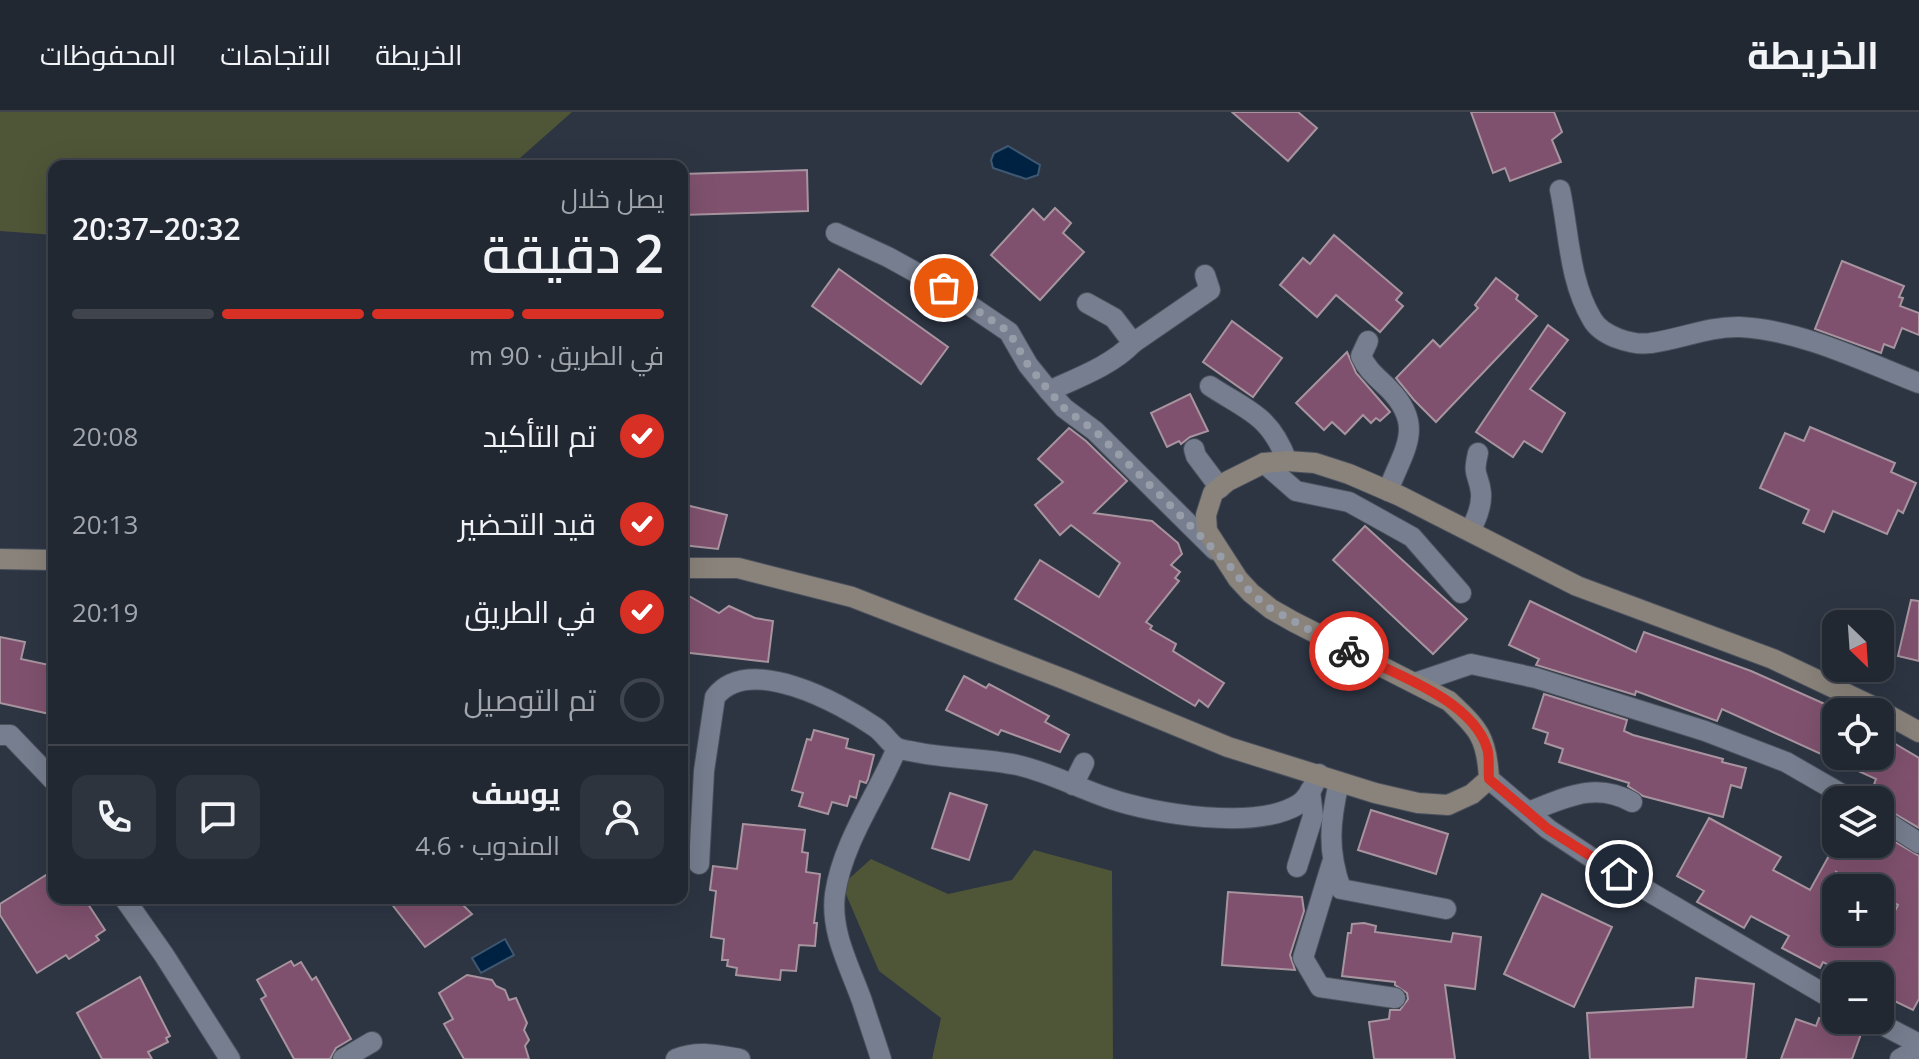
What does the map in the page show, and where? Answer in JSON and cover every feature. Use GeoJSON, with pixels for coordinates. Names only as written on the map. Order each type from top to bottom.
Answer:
{"type":"FeatureCollection","features":[{"type":"Feature","properties":{"kind":"street"},"geometry":{"type":"LineString","coordinates":[[1560,190],[1569,233],[1570,258],[1593,322],[1603,330],[1636,344],[1648,344],[1718,327],[1774,330],[1919,383]]}},
{"type":"Feature","properties":{"kind":"street"},"geometry":{"type":"LineString","coordinates":[[836,233],[888,257],[990,317],[1009,332],[1028,365],[1064,408],[1095,431],[1229,565]]}},
{"type":"Feature","properties":{"kind":"street"},"geometry":{"type":"LineString","coordinates":[[1049,391],[1124,353],[1133,343],[1210,290],[1205,275]]}},
{"type":"Feature","properties":{"kind":"street"},"geometry":{"type":"LineString","coordinates":[[1087,303],[1114,318],[1133,343]]}},
{"type":"Feature","properties":{"kind":"street"},"geometry":{"type":"LineString","coordinates":[[1368,341],[1361,356],[1365,367],[1399,398],[1409,417],[1410,439],[1388,491]]}},
{"type":"Feature","properties":{"kind":"street"},"geometry":{"type":"LineString","coordinates":[[1210,386],[1254,411],[1279,439],[1287,461]]}},
{"type":"Feature","properties":{"kind":"street"},"geometry":{"type":"LineString","coordinates":[[1194,449],[1220,488]]}},
{"type":"Feature","properties":{"kind":"street"},"geometry":{"type":"LineString","coordinates":[[1470,531],[1478,514],[1481,492],[1474,471],[1478,453]]}},
{"type":"Feature","properties":{"kind":"street"},"geometry":{"type":"LineString","coordinates":[[1264,463],[1296,491],[1349,502],[1412,537],[1461,593]]}},
{"type":"Feature","properties":{"kind":"street"},"geometry":{"type":"LineString","coordinates":[[1822,993],[1595,860],[1528,812],[1489,779],[1488,750],[1469,719],[1449,701],[1271,609],[1251,593],[1207,531],[1206,515],[1213,493],[1228,481],[1264,463],[1315,463],[1349,474],[1577,586],[1773,659],[1919,732]]}},
{"type":"Feature","properties":{"kind":"street"},"geometry":{"type":"LineString","coordinates":[[0,559],[48,560]]}},
{"type":"Feature","properties":{"kind":"street"},"geometry":{"type":"LineString","coordinates":[[688,568],[738,568],[852,597],[1014,659],[1315,782],[1339,782],[1418,803],[1448,805],[1472,794],[1489,779]]}},
{"type":"Feature","properties":{"kind":"street"},"geometry":{"type":"LineString","coordinates":[[1415,683],[1471,664],[1536,678],[1705,731],[1773,757],[1826,786]]}},
{"type":"Feature","properties":{"kind":"street"},"geometry":{"type":"LineString","coordinates":[[699,864],[704,771],[715,697],[733,682],[750,679],[793,686],[843,707],[879,729],[897,748],[937,757],[1016,765],[1146,810],[1214,817],[1279,812],[1301,803],[1315,782]]}},
{"type":"Feature","properties":{"kind":"street"},"geometry":{"type":"LineString","coordinates":[[0,735],[10,735],[48,775]]}},
{"type":"Feature","properties":{"kind":"street"},"geometry":{"type":"LineString","coordinates":[[881,1059],[837,935],[835,896],[856,831],[897,748]]}},
{"type":"Feature","properties":{"kind":"street"},"geometry":{"type":"LineString","coordinates":[[1073,785],[1084,763]]}},
{"type":"Feature","properties":{"kind":"street"},"geometry":{"type":"LineString","coordinates":[[1297,867],[1313,816],[1315,782]]}},
{"type":"Feature","properties":{"kind":"street"},"geometry":{"type":"LineString","coordinates":[[1339,782],[1331,817],[1332,863],[1341,889],[1446,909]]}},
{"type":"Feature","properties":{"kind":"street"},"geometry":{"type":"LineString","coordinates":[[1528,812],[1593,790],[1620,795],[1632,802]]}},
{"type":"Feature","properties":{"kind":"street"},"geometry":{"type":"LineString","coordinates":[[1894,827],[1919,843]]}},
{"type":"Feature","properties":{"kind":"street"},"geometry":{"type":"LineString","coordinates":[[1332,863],[1303,958],[1320,987],[1395,998]]}},
{"type":"Feature","properties":{"kind":"street"},"geometry":{"type":"LineString","coordinates":[[128,904],[230,1059]]}},
{"type":"Feature","properties":{"kind":"street"},"geometry":{"type":"LineString","coordinates":[[1894,1032],[1919,1046],[1900,1059]]}},
{"type":"Feature","properties":{"kind":"street"},"geometry":{"type":"LineString","coordinates":[[343,1059],[372,1042]]}},
{"type":"Feature","properties":{"kind":"street"},"geometry":{"type":"LineString","coordinates":[[676,1059],[688,1054],[711,1053],[740,1059]]}},
{"type":"Feature","properties":{"kind":"green space"},"geometry":{"type":"Polygon","coordinates":[[[0,112],[572,112],[518,160],[48,160],[48,235],[0,231],[0,112]]]}},
{"type":"Feature","properties":{"kind":"green space"},"geometry":{"type":"Polygon","coordinates":[[[1034,850],[1112,871],[1113,1059],[932,1059],[941,1018],[879,971],[842,885],[871,859],[948,894],[1012,880],[1034,850]]]}},
{"type":"Feature","properties":{"kind":"water"},"geometry":{"type":"Polygon","coordinates":[[[1008,146],[1040,165],[1038,175],[1026,179],[993,168],[991,160],[994,153],[1008,146]]]}},
{"type":"Feature","properties":{"kind":"water"},"geometry":{"type":"Polygon","coordinates":[[[505,939],[514,955],[481,973],[472,958],[505,939]]]}},
{"type":"Feature","properties":{"kind":"building"},"geometry":{"type":"Polygon","coordinates":[[[1232,112],[1298,112],[1317,128],[1288,161],[1232,112]]]}},
{"type":"Feature","properties":{"kind":"building"},"geometry":{"type":"Polygon","coordinates":[[[1471,112],[1554,112],[1562,132],[1552,140],[1561,162],[1510,181],[1505,168],[1493,173],[1471,112]]]}},
{"type":"Feature","properties":{"kind":"building"},"geometry":{"type":"Polygon","coordinates":[[[807,170],[808,211],[688,215],[688,174],[807,170]]]}},
{"type":"Feature","properties":{"kind":"building"},"geometry":{"type":"Polygon","coordinates":[[[1055,208],[1071,223],[1063,233],[1084,252],[1040,300],[991,255],[1033,209],[1044,220],[1055,208]]]}},
{"type":"Feature","properties":{"kind":"building"},"geometry":{"type":"Polygon","coordinates":[[[1334,235],[1402,293],[1396,300],[1403,306],[1380,332],[1336,295],[1317,317],[1280,285],[1303,258],[1310,264],[1334,235]]]}},
{"type":"Feature","properties":{"kind":"building"},"geometry":{"type":"Polygon","coordinates":[[[1842,261],[1904,286],[1899,297],[1903,298],[1900,306],[1919,313],[1919,335],[1902,328],[1894,348],[1884,344],[1881,353],[1815,329],[1842,261]]]}},
{"type":"Feature","properties":{"kind":"building"},"geometry":{"type":"Polygon","coordinates":[[[839,269],[948,347],[921,384],[812,306],[839,269]]]}},
{"type":"Feature","properties":{"kind":"building"},"geometry":{"type":"Polygon","coordinates":[[[1496,278],[1518,295],[1516,299],[1537,316],[1436,422],[1396,378],[1433,340],[1440,347],[1478,308],[1475,305],[1496,278]]]}},
{"type":"Feature","properties":{"kind":"building"},"geometry":{"type":"Polygon","coordinates":[[[1232,321],[1282,358],[1253,397],[1203,362],[1232,321]]]}},
{"type":"Feature","properties":{"kind":"building"},"geometry":{"type":"Polygon","coordinates":[[[1548,325],[1568,340],[1530,389],[1565,413],[1542,452],[1524,441],[1513,457],[1476,432],[1548,325]]]}},
{"type":"Feature","properties":{"kind":"building"},"geometry":{"type":"Polygon","coordinates":[[[1347,352],[1356,373],[1390,412],[1380,421],[1376,418],[1371,423],[1363,415],[1345,434],[1332,422],[1324,430],[1296,403],[1347,352]]]}},
{"type":"Feature","properties":{"kind":"building"},"geometry":{"type":"Polygon","coordinates":[[[1190,394],[1208,431],[1167,447],[1151,413],[1190,394]]]}},
{"type":"Feature","properties":{"kind":"building"},"geometry":{"type":"Polygon","coordinates":[[[1810,427],[1895,463],[1891,472],[1916,483],[1903,513],[1898,510],[1887,534],[1833,511],[1824,532],[1803,523],[1809,510],[1760,488],[1785,433],[1804,441],[1810,427]]]}},
{"type":"Feature","properties":{"kind":"building"},"geometry":{"type":"Polygon","coordinates":[[[1069,428],[1127,481],[1094,513],[1152,521],[1178,543],[1182,554],[1171,565],[1180,572],[1175,578],[1179,581],[1146,622],[1152,626],[1150,629],[1176,644],[1173,651],[1224,683],[1208,707],[1199,700],[1195,706],[1015,599],[1040,560],[1099,597],[1120,563],[1071,525],[1060,535],[1035,505],[1063,482],[1038,459],[1069,428]]]}},
{"type":"Feature","properties":{"kind":"building"},"geometry":{"type":"Polygon","coordinates":[[[688,505],[727,515],[718,549],[688,546],[688,505]]]}},
{"type":"Feature","properties":{"kind":"building"},"geometry":{"type":"Polygon","coordinates":[[[1365,526],[1467,619],[1433,654],[1333,560],[1365,526]]]}},
{"type":"Feature","properties":{"kind":"building"},"geometry":{"type":"Polygon","coordinates":[[[688,595],[719,613],[729,606],[755,618],[773,621],[768,662],[688,653],[688,595]]]}},
{"type":"Feature","properties":{"kind":"building"},"geometry":{"type":"Polygon","coordinates":[[[1911,600],[1919,601],[1919,661],[1898,656],[1911,600]]]}},
{"type":"Feature","properties":{"kind":"building"},"geometry":{"type":"Polygon","coordinates":[[[1530,601],[1636,652],[1644,632],[1751,671],[1822,703],[1822,754],[1722,709],[1717,721],[1636,691],[1635,695],[1536,665],[1539,659],[1509,645],[1530,601]]]}},
{"type":"Feature","properties":{"kind":"building"},"geometry":{"type":"Polygon","coordinates":[[[0,637],[25,642],[21,659],[48,665],[48,714],[0,703],[0,637]]]}},
{"type":"Feature","properties":{"kind":"building"},"geometry":{"type":"Polygon","coordinates":[[[964,676],[986,688],[989,684],[1049,716],[1045,722],[1069,735],[1060,752],[1001,730],[998,735],[946,710],[964,676]]]}},
{"type":"Feature","properties":{"kind":"building"},"geometry":{"type":"Polygon","coordinates":[[[1544,694],[1627,720],[1624,731],[1633,735],[1746,768],[1741,788],[1731,785],[1723,817],[1643,796],[1628,786],[1629,783],[1559,762],[1563,749],[1545,743],[1548,733],[1533,728],[1544,694]]]}},
{"type":"Feature","properties":{"kind":"building"},"geometry":{"type":"Polygon","coordinates":[[[814,730],[848,739],[846,748],[874,755],[868,779],[866,783],[860,781],[856,798],[850,796],[847,806],[832,802],[828,814],[799,806],[803,793],[792,790],[807,739],[811,740],[814,730]]]}},
{"type":"Feature","properties":{"kind":"building"},"geometry":{"type":"Polygon","coordinates":[[[1894,743],[1919,758],[1919,828],[1894,813],[1894,786],[1873,786],[1876,779],[1856,770],[1894,770],[1894,743]]]}},
{"type":"Feature","properties":{"kind":"building"},"geometry":{"type":"Polygon","coordinates":[[[950,793],[987,805],[969,860],[932,848],[950,793]]]}},
{"type":"Feature","properties":{"kind":"building"},"geometry":{"type":"Polygon","coordinates":[[[1371,810],[1448,834],[1436,874],[1358,850],[1371,810]]]}},
{"type":"Feature","properties":{"kind":"building"},"geometry":{"type":"Polygon","coordinates":[[[1709,818],[1781,857],[1773,870],[1810,890],[1828,858],[1894,858],[1894,841],[1919,856],[1919,999],[1913,1010],[1894,1001],[1894,962],[1822,962],[1820,968],[1782,948],[1789,936],[1751,916],[1744,928],[1697,902],[1704,891],[1677,876],[1709,818]]]}},
{"type":"Feature","properties":{"kind":"building"},"geometry":{"type":"Polygon","coordinates":[[[743,824],[805,830],[802,852],[808,853],[806,872],[820,874],[814,923],[817,923],[815,946],[799,945],[796,971],[781,970],[780,980],[736,975],[737,968],[727,966],[728,960],[722,960],[724,939],[711,937],[716,891],[710,890],[713,866],[737,869],[743,824]]]}},
{"type":"Feature","properties":{"kind":"building"},"geometry":{"type":"Polygon","coordinates":[[[48,874],[48,904],[88,904],[105,930],[96,936],[99,940],[69,959],[66,955],[37,973],[0,915],[0,904],[48,874]]]}},
{"type":"Feature","properties":{"kind":"building"},"geometry":{"type":"Polygon","coordinates":[[[1228,892],[1302,897],[1304,911],[1290,955],[1295,970],[1222,965],[1228,892]]]}},
{"type":"Feature","properties":{"kind":"building"},"geometry":{"type":"Polygon","coordinates":[[[1542,894],[1612,927],[1574,1007],[1504,974],[1542,894]]]}},
{"type":"Feature","properties":{"kind":"building"},"geometry":{"type":"Polygon","coordinates":[[[392,904],[462,904],[472,914],[425,947],[392,904]]]}},
{"type":"Feature","properties":{"kind":"building"},"geometry":{"type":"Polygon","coordinates":[[[1352,924],[1376,926],[1375,932],[1451,942],[1453,933],[1481,937],[1475,989],[1445,985],[1455,1059],[1374,1059],[1369,1022],[1389,1019],[1390,1010],[1400,1010],[1408,999],[1407,993],[1395,982],[1342,976],[1348,933],[1351,933],[1352,924]]]}},
{"type":"Feature","properties":{"kind":"building"},"geometry":{"type":"Polygon","coordinates":[[[291,961],[294,966],[301,962],[312,980],[316,977],[351,1039],[336,1048],[330,1059],[294,1059],[261,999],[266,996],[257,980],[291,961]]]}},
{"type":"Feature","properties":{"kind":"building"},"geometry":{"type":"Polygon","coordinates":[[[467,975],[492,980],[505,990],[509,1000],[516,998],[527,1023],[524,1030],[529,1040],[525,1046],[529,1059],[464,1059],[444,1024],[453,1019],[439,993],[467,975]]]}},
{"type":"Feature","properties":{"kind":"building"},"geometry":{"type":"Polygon","coordinates":[[[140,977],[170,1036],[166,1038],[168,1042],[148,1052],[152,1059],[102,1059],[77,1013],[140,977]]]}},
{"type":"Feature","properties":{"kind":"building"},"geometry":{"type":"Polygon","coordinates":[[[1696,978],[1754,984],[1746,1059],[1590,1059],[1587,1013],[1693,1007],[1696,978]]]}},
{"type":"Feature","properties":{"kind":"building"},"geometry":{"type":"Polygon","coordinates":[[[1819,1018],[1822,1019],[1822,1034],[1861,1034],[1852,1059],[1781,1059],[1796,1019],[1816,1026],[1819,1018]]]}},
{"type":"Feature","properties":{"kind":"way so far"},"geometry":{"type":"LineString","coordinates":[[944,288],[1009,332],[1028,365],[1064,408],[1095,431],[1167,502],[1229,565],[1251,593],[1271,609],[1349,651]]}},
{"type":"Feature","properties":{"kind":"route"},"geometry":{"type":"LineString","coordinates":[[1349,651],[1449,701],[1469,719],[1481,736],[1488,750],[1489,779],[1548,829],[1619,874]]}}]}
